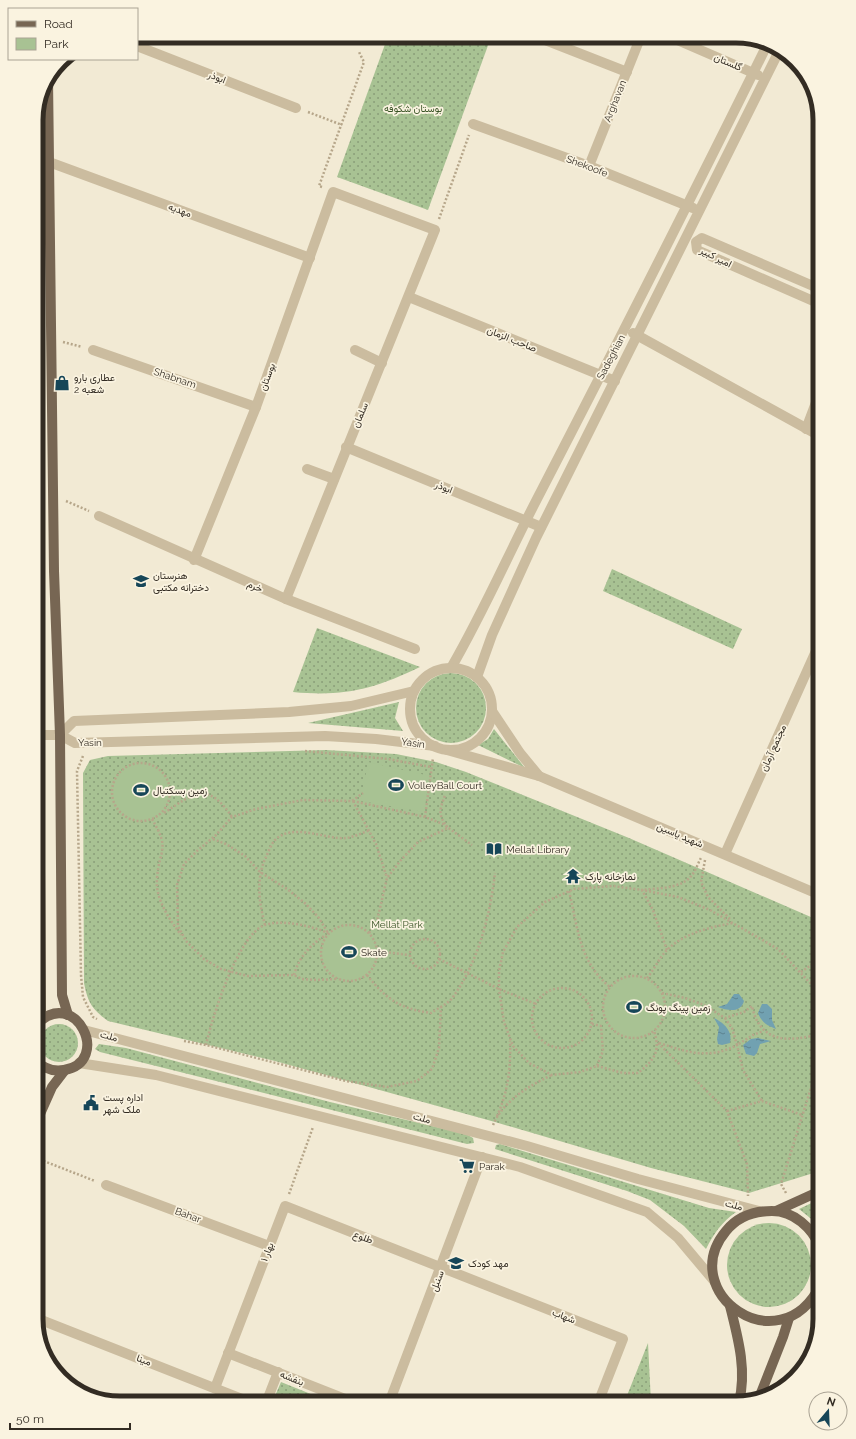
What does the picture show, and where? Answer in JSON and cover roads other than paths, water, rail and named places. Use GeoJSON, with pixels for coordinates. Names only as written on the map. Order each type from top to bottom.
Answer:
{"type":"FeatureCollection","features":[{"type":"Feature","properties":{"kind":"main road"},"geometry":{"type":"LineString","coordinates":[[48,93],[53,496],[60,735],[62,995],[68,1015]]}},
{"type":"Feature","properties":{"kind":"main road"},"geometry":{"type":"LineString","coordinates":[[43,1019],[50,1015],[68,1015],[75,1018],[84,1030],[87,1038],[87,1047],[84,1056],[79,1063],[65,1070],[55,1071],[43,1066]]}},
{"type":"Feature","properties":{"kind":"main road"},"geometry":{"type":"LineString","coordinates":[[43,1107],[52,1087],[65,1070]]}},
{"type":"Feature","properties":{"kind":"main road"},"geometry":{"type":"LineString","coordinates":[[776,1211],[813,1195]]}},
{"type":"Feature","properties":{"kind":"main road"},"geometry":{"type":"LineString","coordinates":[[813,1233],[806,1225],[792,1216],[776,1211],[759,1211],[737,1220],[721,1237],[715,1251],[713,1266],[715,1282],[721,1295],[730,1306],[743,1315],[758,1320],[773,1321],[788,1318],[802,1310],[813,1300]]}},
{"type":"Feature","properties":{"kind":"main road"},"geometry":{"type":"LineString","coordinates":[[730,1306],[741,1353],[742,1390],[741,1396]]}},
{"type":"Feature","properties":{"kind":"main road"},"geometry":{"type":"LineString","coordinates":[[760,1392],[783,1337],[788,1318]]}},
{"type":"Feature","properties":{"kind":"street"},"geometry":{"type":"LineString","coordinates":[[553,43],[627,72]]}},
{"type":"Feature","properties":{"kind":"street","name":"Arghavan"},"geometry":{"type":"LineString","coordinates":[[589,166],[638,43]]}},
{"type":"Feature","properties":{"kind":"street","name":"گلستان"},"geometry":{"type":"LineString","coordinates":[[685,43],[766,78]]}},
{"type":"Feature","properties":{"kind":"street","name":"ابوذر"},"geometry":{"type":"LineString","coordinates":[[138,46],[296,108]]}},
{"type":"Feature","properties":{"kind":"street","name":"Sadeghian"},"geometry":{"type":"LineString","coordinates":[[452,668],[474,628],[526,520],[625,329],[764,48]]}},
{"type":"Feature","properties":{"kind":"street","name":"Sadeghian"},"geometry":{"type":"LineString","coordinates":[[477,677],[492,635],[541,528],[778,55]]}},
{"type":"Feature","properties":{"kind":"street","name":"Shekoofe"},"geometry":{"type":"LineString","coordinates":[[473,124],[589,166],[700,211]]}},
{"type":"Feature","properties":{"kind":"street","name":"مهدیه"},"geometry":{"type":"LineString","coordinates":[[49,162],[310,258]]}},
{"type":"Feature","properties":{"kind":"street","name":"بوستان"},"geometry":{"type":"LineString","coordinates":[[194,560],[256,407],[333,192]]}},
{"type":"Feature","properties":{"kind":"street","name":"سلمان"},"geometry":{"type":"LineString","coordinates":[[286,599],[346,447],[382,363],[435,230],[333,192]]}},
{"type":"Feature","properties":{"kind":"street","name":"امیر کبیر"},"geometry":{"type":"LineString","coordinates":[[813,286],[702,238],[696,242],[697,250],[813,301]]}},
{"type":"Feature","properties":{"kind":"street","name":"صاحب الزمان"},"geometry":{"type":"LineString","coordinates":[[409,297],[615,381]]}},
{"type":"Feature","properties":{"kind":"street"},"geometry":{"type":"LineString","coordinates":[[625,329],[813,432]]}},
{"type":"Feature","properties":{"kind":"street","name":"Shabnam"},"geometry":{"type":"LineString","coordinates":[[93,350],[256,407]]}},
{"type":"Feature","properties":{"kind":"street"},"geometry":{"type":"LineString","coordinates":[[355,350],[382,363]]}},
{"type":"Feature","properties":{"kind":"street"},"geometry":{"type":"LineString","coordinates":[[806,429],[813,410]]}},
{"type":"Feature","properties":{"kind":"street","name":"ابوذر"},"geometry":{"type":"LineString","coordinates":[[346,447],[526,520],[541,528]]}},
{"type":"Feature","properties":{"kind":"street"},"geometry":{"type":"LineString","coordinates":[[307,469],[334,479]]}},
{"type":"Feature","properties":{"kind":"street","name":"خرم"},"geometry":{"type":"LineString","coordinates":[[99,516],[194,560],[286,599],[415,649]]}},
{"type":"Feature","properties":{"kind":"street","name":"مجتمع آرمان"},"geometry":{"type":"LineString","coordinates":[[725,854],[813,658]]}},
{"type":"Feature","properties":{"kind":"street"},"geometry":{"type":"LineString","coordinates":[[414,691],[421,680],[431,673],[452,668],[461,669],[477,677]]}},
{"type":"Feature","properties":{"kind":"street","name":"شهید یاسین"},"geometry":{"type":"LineString","coordinates":[[477,677],[488,693],[492,711],[520,753],[539,776]]}},
{"type":"Feature","properties":{"kind":"street","name":"Yasin"},"geometry":{"type":"LineString","coordinates":[[414,691],[351,706],[289,712],[74,721],[60,735],[75,743],[325,736],[376,738],[435,746]]}},
{"type":"Feature","properties":{"kind":"street","name":"شهید یاسین"},"geometry":{"type":"LineString","coordinates":[[414,691],[410,703],[411,717],[416,729],[424,739],[435,746],[539,776],[813,891]]}},
{"type":"Feature","properties":{"kind":"street","name":"شهید یاسین"},"geometry":{"type":"LineString","coordinates":[[447,750],[468,746],[478,740],[485,732],[490,722],[492,711]]}},
{"type":"Feature","properties":{"kind":"street"},"geometry":{"type":"LineString","coordinates":[[43,735],[60,735]]}},
{"type":"Feature","properties":{"kind":"street","name":"ملت"},"geometry":{"type":"LineString","coordinates":[[84,1030],[489,1136],[638,1179],[759,1211]]}},
{"type":"Feature","properties":{"kind":"street"},"geometry":{"type":"LineString","coordinates":[[79,1063],[156,1074],[520,1167],[647,1212],[678,1238],[715,1282]]}},
{"type":"Feature","properties":{"kind":"street","name":"سنبل"},"geometry":{"type":"LineString","coordinates":[[392,1396],[442,1267],[482,1157]]}},
{"type":"Feature","properties":{"kind":"street","name":"Bahar"},"geometry":{"type":"LineString","coordinates":[[106,1185],[269,1246]]}},
{"type":"Feature","properties":{"kind":"street","name":"طلوع"},"geometry":{"type":"LineString","coordinates":[[285,1206],[442,1267]]}},
{"type":"Feature","properties":{"kind":"street","name":"بهار ۱"},"geometry":{"type":"LineString","coordinates":[[214,1388],[285,1206]]}},
{"type":"Feature","properties":{"kind":"street","name":"شهاب"},"geometry":{"type":"LineString","coordinates":[[442,1267],[623,1339],[601,1396]]}},
{"type":"Feature","properties":{"kind":"street","name":"مینا"},"geometry":{"type":"LineString","coordinates":[[43,1321],[234,1396]]}},
{"type":"Feature","properties":{"kind":"street","name":"بنفشه"},"geometry":{"type":"LineString","coordinates":[[228,1353],[338,1396]]}},
{"type":"Feature","properties":{"kind":"street"},"geometry":{"type":"LineString","coordinates":[[269,1396],[278,1372]]}},
{"type":"Feature","properties":{"kind":"water"},"geometry":{"type":"Polygon","coordinates":[[[734,994],[739,994],[744,1001],[740,1008],[730,1010],[718,1007],[727,1004],[734,994]]]}},
{"type":"Feature","properties":{"kind":"water"},"geometry":{"type":"Polygon","coordinates":[[[762,1004],[767,1004],[772,1009],[772,1020],[776,1029],[761,1019],[758,1013],[762,1004]]]}},
{"type":"Feature","properties":{"kind":"water"},"geometry":{"type":"Polygon","coordinates":[[[714,1018],[721,1022],[729,1031],[731,1039],[730,1043],[722,1045],[718,1044],[717,1039],[719,1027],[714,1018]]]}},
{"type":"Feature","properties":{"kind":"water"},"geometry":{"type":"Polygon","coordinates":[[[758,1038],[771,1041],[760,1044],[757,1053],[754,1056],[746,1054],[743,1045],[751,1039],[758,1038]]]}},
{"type":"Feature","properties":{"kind":"place","name":"عطاری بارو شعبه 2"},"geometry":{"type":"Point","coordinates":[62,383]}},
{"type":"Feature","properties":{"kind":"place","name":"هنرستان دخترانه مکتبی"},"geometry":{"type":"Point","coordinates":[141,581]}},
{"type":"Feature","properties":{"kind":"place","name":"VolleyBall Court"},"geometry":{"type":"Point","coordinates":[396,785]}},
{"type":"Feature","properties":{"kind":"place","name":"زمین بسکتبال"},"geometry":{"type":"Point","coordinates":[141,790]}},
{"type":"Feature","properties":{"kind":"place","name":"Mellat Library"},"geometry":{"type":"Point","coordinates":[494,849]}},
{"type":"Feature","properties":{"kind":"place","name":"نمازخانه پارک"},"geometry":{"type":"Point","coordinates":[573,876]}},
{"type":"Feature","properties":{"kind":"place","name":"Skate"},"geometry":{"type":"Point","coordinates":[349,952]}},
{"type":"Feature","properties":{"kind":"place","name":"زمین پینگ پونگ"},"geometry":{"type":"Point","coordinates":[634,1007]}},
{"type":"Feature","properties":{"kind":"place","name":"اداره پست ملک شهر"},"geometry":{"type":"Point","coordinates":[91,1103]}},
{"type":"Feature","properties":{"kind":"place","name":"Parak"},"geometry":{"type":"Point","coordinates":[467,1166]}},
{"type":"Feature","properties":{"kind":"place","name":"مهد کودک"},"geometry":{"type":"Point","coordinates":[456,1263]}},
{"type":"Feature","properties":{"kind":"park label","name":"بوستان شکوفه"},"geometry":{"type":"Point","coordinates":[413,108]}},
{"type":"Feature","properties":{"kind":"park label","name":"Mellat Park"},"geometry":{"type":"Point","coordinates":[397,924]}}]}
